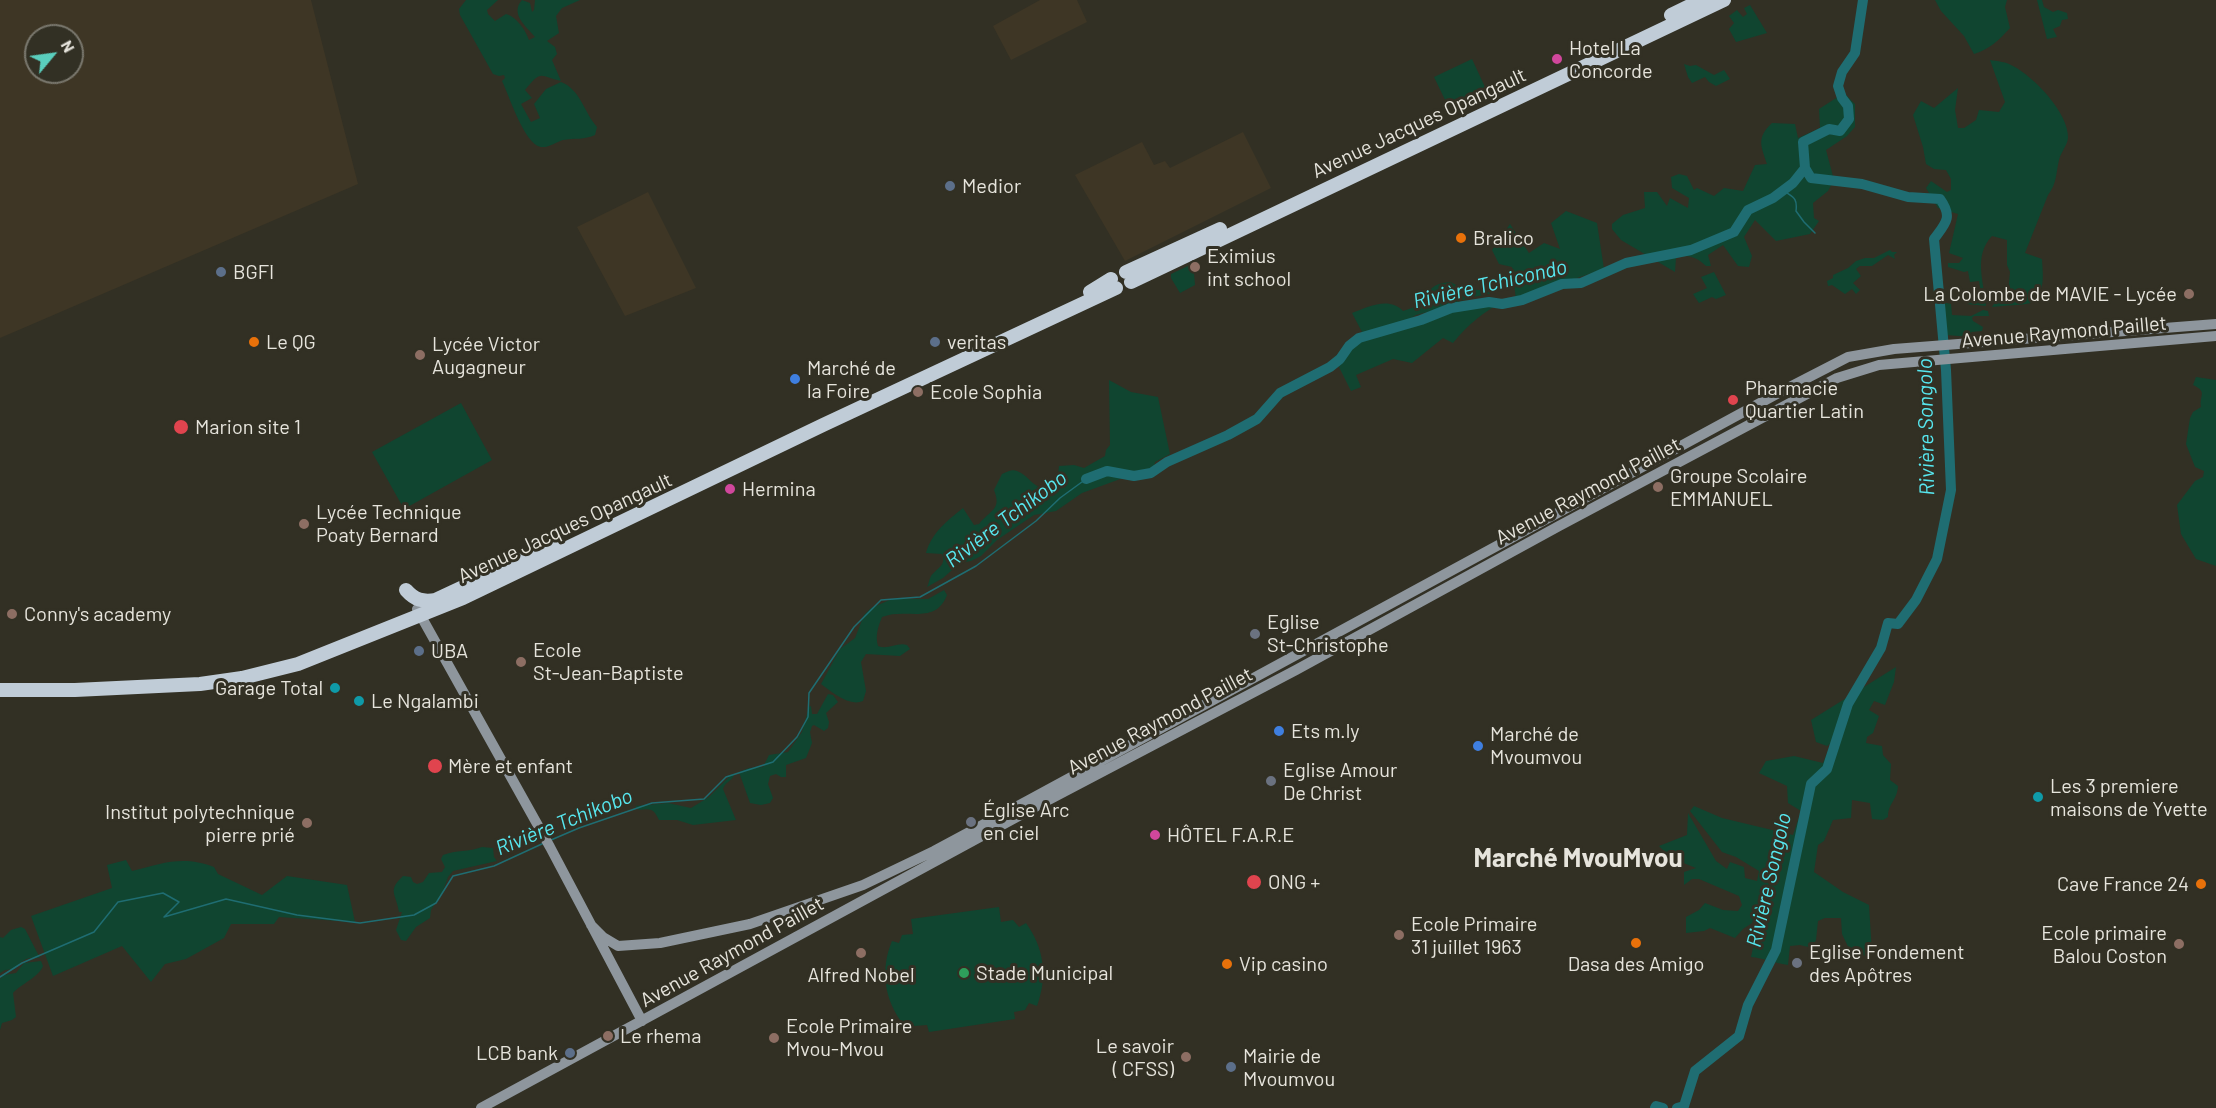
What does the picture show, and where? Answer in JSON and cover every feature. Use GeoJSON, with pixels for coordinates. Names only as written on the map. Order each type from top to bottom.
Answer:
{"type":"FeatureCollection","features":[{"type":"Feature","properties":{"kind":"highway","name":"Avenue Jacques Opangault"},"geometry":{"type":"LineString","coordinates":[[1129,277],[1702,0]]}},
{"type":"Feature","properties":{"kind":"highway","name":"Avenue Jacques Opangault"},"geometry":{"type":"LineString","coordinates":[[1129,277],[1724,0]]}},
{"type":"Feature","properties":{"kind":"highway"},"geometry":{"type":"LineString","coordinates":[[419,613],[436,600],[1096,289],[1114,284],[1114,273],[1118,270],[1129,277]]}},
{"type":"Feature","properties":{"kind":"highway","name":"Avenue Jacques Opangault"},"geometry":{"type":"LineString","coordinates":[[0,690],[75,690],[200,684],[242,678],[298,664],[419,613],[463,598],[1114,284]]}},
{"type":"Feature","properties":{"kind":"highway"},"geometry":{"type":"LineString","coordinates":[[406,590],[421,601],[436,600]]}},
{"type":"Feature","properties":{"kind":"main road"},"geometry":{"type":"LineString","coordinates":[[609,959],[612,953],[622,947],[677,941],[750,924],[836,896],[901,868],[1828,366],[1859,355],[1938,345],[2216,324]]}},
{"type":"Feature","properties":{"kind":"main road","name":"Avenue Raymond Paillet"},"geometry":{"type":"LineString","coordinates":[[481,1108],[1047,801],[1296,670],[1542,535],[1837,378],[1879,365],[2216,336]]}},
{"type":"Feature","properties":{"kind":"main road"},"geometry":{"type":"LineString","coordinates":[[419,613],[550,847],[642,1021]]}},
{"type":"Feature","properties":{"kind":"main road"},"geometry":{"type":"LineString","coordinates":[[591,926],[611,943],[622,947]]}},
{"type":"Feature","properties":{"kind":"shaded area"},"geometry":{"type":"Polygon","coordinates":[[[0,0],[311,0],[358,184],[0,338],[0,0]]]}},
{"type":"Feature","properties":{"kind":"shaded area"},"geometry":{"type":"Polygon","coordinates":[[[1040,0],[1077,0],[1087,22],[1011,60],[993,26],[1040,0]]]}},
{"type":"Feature","properties":{"kind":"shaded area"},"geometry":{"type":"Polygon","coordinates":[[[1243,132],[1271,188],[1125,261],[1075,175],[1142,142],[1154,165],[1165,161],[1170,168],[1243,132]]]}},
{"type":"Feature","properties":{"kind":"shaded area"},"geometry":{"type":"Polygon","coordinates":[[[648,192],[696,288],[625,316],[577,227],[648,192]]]}},
{"type":"Feature","properties":{"kind":"green space"},"geometry":{"type":"Polygon","coordinates":[[[466,0],[498,0],[487,10],[488,14],[495,21],[506,14],[514,18],[529,40],[535,37],[518,15],[522,0],[530,3],[532,12],[535,0],[580,0],[562,8],[556,16],[559,33],[547,41],[555,47],[557,54],[552,60],[561,81],[544,76],[538,77],[525,90],[532,98],[521,104],[531,122],[540,118],[534,104],[546,89],[561,82],[577,95],[597,127],[595,135],[563,140],[544,147],[535,144],[518,118],[502,81],[505,78],[504,75],[493,74],[460,15],[459,9],[466,0]]]}},
{"type":"Feature","properties":{"kind":"green space"},"geometry":{"type":"Polygon","coordinates":[[[1935,0],[2007,0],[2005,7],[2010,28],[1994,44],[1974,54],[1964,36],[1941,11],[1935,0]]]}},
{"type":"Feature","properties":{"kind":"green space"},"geometry":{"type":"Polygon","coordinates":[[[2037,0],[2042,0],[2044,7],[2053,12],[2058,10],[2067,13],[2068,19],[2062,20],[2060,26],[2053,29],[2057,37],[2047,39],[2037,0]]]}},
{"type":"Feature","properties":{"kind":"green space"},"geometry":{"type":"Polygon","coordinates":[[[1750,5],[1767,33],[1736,42],[1729,29],[1734,23],[1729,16],[1737,10],[1743,17],[1747,14],[1744,8],[1750,5]]]}},
{"type":"Feature","properties":{"kind":"green space"},"geometry":{"type":"Polygon","coordinates":[[[1472,59],[1485,87],[1473,92],[1475,97],[1464,102],[1461,98],[1447,104],[1434,77],[1472,59]]]}},
{"type":"Feature","properties":{"kind":"green space"},"geometry":{"type":"Polygon","coordinates":[[[1990,60],[2011,65],[2040,87],[2057,107],[2067,128],[2068,138],[2059,160],[2053,187],[2025,253],[2042,259],[2043,282],[2038,297],[2035,302],[1992,307],[1997,299],[2008,293],[2010,272],[2007,265],[2007,240],[1992,236],[1983,252],[1981,270],[1986,306],[1967,304],[1967,301],[1982,299],[1979,281],[1970,282],[1968,271],[1948,267],[1948,263],[1959,263],[1963,258],[1949,253],[1958,214],[1938,208],[1926,188],[1931,181],[1947,192],[1951,190],[1951,179],[1946,170],[1934,169],[1926,164],[1913,115],[1921,101],[1934,108],[1958,88],[1955,110],[1958,128],[1964,128],[1976,120],[1979,110],[1999,112],[2005,102],[1990,60]]]}},
{"type":"Feature","properties":{"kind":"green space"},"geometry":{"type":"Polygon","coordinates":[[[1684,64],[1696,65],[1714,75],[1724,70],[1730,79],[1716,86],[1705,77],[1692,83],[1684,64]]]}},
{"type":"Feature","properties":{"kind":"green space"},"geometry":{"type":"Polygon","coordinates":[[[1844,93],[1855,104],[1855,127],[1847,136],[1826,150],[1834,180],[1828,191],[1813,203],[1814,218],[1819,221],[1810,234],[1776,241],[1755,220],[1744,237],[1752,256],[1749,267],[1738,266],[1723,245],[1708,255],[1711,266],[1706,266],[1692,257],[1684,256],[1676,258],[1675,272],[1621,240],[1612,229],[1612,224],[1623,215],[1645,208],[1644,192],[1657,192],[1667,206],[1670,198],[1688,208],[1689,198],[1672,188],[1671,177],[1679,174],[1687,176],[1694,190],[1697,188],[1714,196],[1724,188],[1743,191],[1755,165],[1767,164],[1761,142],[1764,133],[1772,123],[1795,124],[1798,138],[1820,128],[1819,109],[1844,93]]]}},
{"type":"Feature","properties":{"kind":"green space"},"geometry":{"type":"Polygon","coordinates":[[[1566,211],[1597,223],[1604,269],[1552,284],[1516,300],[1512,267],[1499,264],[1492,250],[1510,224],[1529,253],[1544,243],[1560,249],[1551,223],[1566,211]]]}},
{"type":"Feature","properties":{"kind":"green space"},"geometry":{"type":"Polygon","coordinates":[[[1890,250],[1897,252],[1894,255],[1895,259],[1888,255],[1872,266],[1860,266],[1856,269],[1861,276],[1853,283],[1860,290],[1856,294],[1852,289],[1845,294],[1832,285],[1828,286],[1827,281],[1833,278],[1833,275],[1848,268],[1856,261],[1874,258],[1890,250]]]}},
{"type":"Feature","properties":{"kind":"green space"},"geometry":{"type":"Polygon","coordinates":[[[1190,265],[1194,273],[1195,285],[1180,293],[1171,274],[1190,265]]]}},
{"type":"Feature","properties":{"kind":"green space"},"geometry":{"type":"Polygon","coordinates":[[[1714,272],[1726,295],[1716,299],[1712,297],[1699,303],[1693,294],[1707,288],[1701,277],[1714,272]]]}},
{"type":"Feature","properties":{"kind":"green space"},"geometry":{"type":"Polygon","coordinates":[[[1450,282],[1465,289],[1493,291],[1416,315],[1402,324],[1369,333],[1363,339],[1407,328],[1482,301],[1504,301],[1477,319],[1453,343],[1443,338],[1412,363],[1393,359],[1356,375],[1361,387],[1351,391],[1339,367],[1348,341],[1356,340],[1362,332],[1352,313],[1385,303],[1403,311],[1417,305],[1430,289],[1450,282]]]}},
{"type":"Feature","properties":{"kind":"green space"},"geometry":{"type":"Polygon","coordinates":[[[1942,302],[1951,304],[1952,315],[1971,316],[1983,310],[1988,311],[1989,316],[1972,318],[1983,327],[1982,331],[1971,332],[1972,337],[1946,335],[1942,302]]]}},
{"type":"Feature","properties":{"kind":"green space"},"geometry":{"type":"Polygon","coordinates":[[[2196,377],[2216,380],[2216,566],[2196,559],[2181,534],[2177,505],[2195,481],[2203,477],[2204,471],[2195,467],[2186,444],[2190,418],[2193,412],[2201,407],[2202,392],[2193,385],[2196,377]]]}},
{"type":"Feature","properties":{"kind":"green space"},"geometry":{"type":"Polygon","coordinates":[[[1109,380],[1131,392],[1158,397],[1170,454],[1155,462],[1152,475],[1123,478],[1082,493],[1056,511],[1034,515],[997,540],[981,556],[960,563],[943,578],[927,587],[931,576],[943,561],[942,554],[926,553],[932,539],[963,508],[974,525],[979,524],[996,506],[994,490],[1002,474],[1015,470],[1038,486],[1049,486],[1057,483],[1059,466],[1074,465],[1084,468],[1105,456],[1110,445],[1109,380]]]}},
{"type":"Feature","properties":{"kind":"green space"},"geometry":{"type":"Polygon","coordinates":[[[461,403],[492,460],[404,509],[372,452],[461,403]]]}},
{"type":"Feature","properties":{"kind":"green space"},"geometry":{"type":"Polygon","coordinates":[[[944,590],[947,595],[935,610],[927,613],[891,614],[882,617],[877,631],[878,646],[903,644],[910,649],[900,656],[866,654],[861,662],[866,691],[863,701],[846,700],[821,684],[840,649],[855,638],[864,615],[871,608],[892,599],[928,599],[944,590]]]}},
{"type":"Feature","properties":{"kind":"green space"},"geometry":{"type":"Polygon","coordinates":[[[1896,667],[1894,682],[1885,705],[1874,701],[1869,710],[1879,716],[1873,733],[1867,737],[1866,743],[1882,746],[1883,755],[1891,764],[1890,780],[1898,786],[1889,808],[1888,817],[1883,820],[1872,819],[1870,803],[1852,800],[1851,818],[1833,820],[1824,841],[1818,845],[1814,872],[1843,892],[1869,905],[1872,953],[1865,956],[1855,950],[1853,957],[1842,934],[1841,918],[1825,918],[1818,921],[1816,940],[1812,948],[1800,945],[1790,946],[1788,965],[1751,957],[1755,939],[1767,921],[1767,910],[1758,906],[1752,923],[1735,938],[1710,928],[1686,933],[1686,917],[1699,910],[1705,903],[1723,910],[1738,911],[1742,905],[1739,896],[1699,879],[1692,879],[1684,885],[1684,872],[1696,868],[1671,858],[1659,846],[1687,835],[1688,813],[1716,861],[1727,869],[1730,862],[1744,867],[1745,878],[1757,881],[1759,871],[1736,857],[1722,852],[1690,811],[1694,806],[1722,818],[1793,835],[1801,811],[1788,803],[1787,786],[1759,773],[1766,761],[1794,756],[1823,763],[1831,743],[1827,746],[1816,742],[1811,720],[1896,667]]]}},
{"type":"Feature","properties":{"kind":"green space"},"geometry":{"type":"Polygon","coordinates":[[[828,694],[833,695],[838,702],[826,713],[828,728],[824,731],[812,726],[810,732],[812,743],[806,758],[786,765],[786,777],[776,774],[770,776],[768,784],[773,798],[770,803],[761,805],[750,803],[739,772],[749,768],[763,767],[769,755],[788,752],[802,732],[809,707],[811,706],[812,714],[817,714],[828,694]]]}},
{"type":"Feature","properties":{"kind":"green space"},"geometry":{"type":"Polygon","coordinates":[[[732,774],[733,777],[723,789],[736,820],[693,825],[677,820],[659,820],[652,810],[639,810],[635,806],[668,803],[691,808],[709,797],[732,774]]]}},
{"type":"Feature","properties":{"kind":"green space"},"geometry":{"type":"Polygon","coordinates":[[[482,847],[493,848],[497,861],[453,871],[431,910],[430,918],[416,927],[406,941],[401,940],[396,930],[402,912],[399,912],[394,892],[398,881],[403,876],[411,877],[417,884],[423,882],[429,873],[442,872],[445,867],[441,859],[443,855],[482,847]]]}},
{"type":"Feature","properties":{"kind":"green space"},"geometry":{"type":"Polygon","coordinates":[[[126,860],[132,871],[173,861],[203,863],[214,867],[218,874],[262,895],[287,876],[347,885],[355,922],[279,917],[274,924],[231,924],[224,938],[186,959],[165,964],[151,982],[122,946],[53,976],[31,916],[112,888],[107,865],[126,860]]]}},
{"type":"Feature","properties":{"kind":"green space","name":"Stade Municipal"},"geometry":{"type":"Polygon","coordinates":[[[999,907],[1001,922],[1013,920],[1019,927],[1026,923],[1037,942],[1043,973],[1037,1006],[1029,1003],[1025,1010],[1014,1012],[1015,1019],[929,1032],[927,1025],[914,1026],[909,1020],[903,1024],[892,1005],[886,984],[886,963],[892,941],[899,943],[902,935],[913,934],[911,919],[999,907]]]}},
{"type":"Feature","properties":{"kind":"green space"},"geometry":{"type":"Polygon","coordinates":[[[21,927],[25,929],[40,958],[26,959],[15,969],[0,973],[0,937],[3,938],[11,930],[21,927]]]}},
{"type":"Feature","properties":{"kind":"green space"},"geometry":{"type":"Polygon","coordinates":[[[41,961],[43,966],[38,974],[13,993],[16,1017],[2,1023],[0,1030],[0,979],[4,975],[16,973],[24,963],[41,961]]]}},
{"type":"Feature","properties":{"kind":"waterway","name":"Rivière Songolo"},"geometry":{"type":"LineString","coordinates":[[1677,1108],[1684,1106],[1695,1071],[1739,1036],[1748,1005],[1776,950],[1811,784],[1827,769],[1848,704],[1881,648],[1888,623],[1898,624],[1916,600],[1937,559],[1951,490],[1946,370],[1934,239],[1946,220],[1944,205],[1940,199],[1908,197],[1862,184],[1811,178],[1805,168],[1803,142],[1829,129],[1840,131],[1849,119],[1848,106],[1838,86],[1842,72],[1855,53],[1863,0]]}},
{"type":"Feature","properties":{"kind":"waterway","name":"Rivière Tchicondo"},"geometry":{"type":"LineString","coordinates":[[1086,479],[1107,471],[1134,476],[1151,473],[1167,462],[1228,435],[1257,419],[1280,393],[1330,367],[1359,338],[1421,320],[1451,308],[1522,300],[1562,284],[1581,283],[1626,263],[1691,250],[1734,232],[1748,210],[1773,198],[1793,183],[1805,168]]}},
{"type":"Feature","properties":{"kind":"waterway"},"geometry":{"type":"LineString","coordinates":[[1783,190],[1795,200],[1796,211],[1815,233]]}},
{"type":"Feature","properties":{"kind":"waterway","name":"Rivière Tchikobo"},"geometry":{"type":"LineString","coordinates":[[551,840],[652,803],[704,799],[726,777],[773,762],[797,737],[808,717],[809,693],[854,627],[881,600],[920,597],[976,566],[1036,521],[1060,498],[1086,479]]}},
{"type":"Feature","properties":{"kind":"waterway","name":"Rivière Tchikobo"},"geometry":{"type":"LineString","coordinates":[[0,977],[22,963],[94,932],[118,902],[163,893],[179,902],[164,917],[226,899],[297,915],[360,923],[414,915],[436,903],[453,876],[494,866],[544,843]]}},
{"type":"Feature","properties":{"kind":"waterway","name":"Rivière Songolo"},"geometry":{"type":"LineString","coordinates":[[1655,1108],[1656,1106],[1663,1108]]}},
{"type":"Feature","properties":{"kind":"place","name":"Hotel La Concorde"},"geometry":{"type":"Point","coordinates":[1557,59]}},
{"type":"Feature","properties":{"kind":"place","name":"Medior"},"geometry":{"type":"Point","coordinates":[950,186]}},
{"type":"Feature","properties":{"kind":"place","name":"Bralico"},"geometry":{"type":"Point","coordinates":[1461,238]}},
{"type":"Feature","properties":{"kind":"place","name":"Eximius int school"},"geometry":{"type":"Point","coordinates":[1195,267]}},
{"type":"Feature","properties":{"kind":"place","name":"BGFI"},"geometry":{"type":"Point","coordinates":[221,272]}},
{"type":"Feature","properties":{"kind":"place","name":"La Colombe de MAVIE - Lycée"},"geometry":{"type":"Point","coordinates":[2189,294]}},
{"type":"Feature","properties":{"kind":"place","name":"Le QG"},"geometry":{"type":"Point","coordinates":[254,342]}},
{"type":"Feature","properties":{"kind":"place","name":"veritas"},"geometry":{"type":"Point","coordinates":[935,342]}},
{"type":"Feature","properties":{"kind":"place","name":"Lycée Victor Augagneur"},"geometry":{"type":"Point","coordinates":[420,355]}},
{"type":"Feature","properties":{"kind":"place","name":"Marché de la Foire"},"geometry":{"type":"Point","coordinates":[795,379]}},
{"type":"Feature","properties":{"kind":"place","name":"Ecole Sophia"},"geometry":{"type":"Point","coordinates":[918,392]}},
{"type":"Feature","properties":{"kind":"place","name":"Pharmacie Quartier Latin"},"geometry":{"type":"Point","coordinates":[1733,400]}},
{"type":"Feature","properties":{"kind":"place","name":"Marion site 1"},"geometry":{"type":"Point","coordinates":[181,427]}},
{"type":"Feature","properties":{"kind":"place","name":"Groupe Scolaire EMMANUEL"},"geometry":{"type":"Point","coordinates":[1658,487]}},
{"type":"Feature","properties":{"kind":"place","name":"Hermina"},"geometry":{"type":"Point","coordinates":[730,489]}},
{"type":"Feature","properties":{"kind":"place","name":"Lycée Technique Poaty Bernard"},"geometry":{"type":"Point","coordinates":[304,524]}},
{"type":"Feature","properties":{"kind":"place","name":"Conny's academy"},"geometry":{"type":"Point","coordinates":[12,614]}},
{"type":"Feature","properties":{"kind":"place","name":"Eglise St-Christophe"},"geometry":{"type":"Point","coordinates":[1255,634]}},
{"type":"Feature","properties":{"kind":"place","name":"UBA"},"geometry":{"type":"Point","coordinates":[419,651]}},
{"type":"Feature","properties":{"kind":"place","name":"Ecole St-Jean-Baptiste"},"geometry":{"type":"Point","coordinates":[521,662]}},
{"type":"Feature","properties":{"kind":"place","name":"Garage Total"},"geometry":{"type":"Point","coordinates":[335,688]}},
{"type":"Feature","properties":{"kind":"place","name":"Le Ngalambi"},"geometry":{"type":"Point","coordinates":[359,701]}},
{"type":"Feature","properties":{"kind":"place","name":"Ets m.ly"},"geometry":{"type":"Point","coordinates":[1279,731]}},
{"type":"Feature","properties":{"kind":"place","name":"Marché de Mvoumvou"},"geometry":{"type":"Point","coordinates":[1478,746]}},
{"type":"Feature","properties":{"kind":"place","name":"Mère et enfant"},"geometry":{"type":"Point","coordinates":[435,766]}},
{"type":"Feature","properties":{"kind":"place","name":"Eglise Amour De Christ"},"geometry":{"type":"Point","coordinates":[1271,781]}},
{"type":"Feature","properties":{"kind":"place","name":"Les 3 premiere maisons de Yvette"},"geometry":{"type":"Point","coordinates":[2038,797]}},
{"type":"Feature","properties":{"kind":"place","name":"Église Arc en ciel"},"geometry":{"type":"Point","coordinates":[971,822]}},
{"type":"Feature","properties":{"kind":"place","name":"Institut polytechnique pierre prié"},"geometry":{"type":"Point","coordinates":[307,823]}},
{"type":"Feature","properties":{"kind":"place","name":"HÔTEL F.A.R.E"},"geometry":{"type":"Point","coordinates":[1155,835]}},
{"type":"Feature","properties":{"kind":"place","name":"ONG +"},"geometry":{"type":"Point","coordinates":[1254,882]}},
{"type":"Feature","properties":{"kind":"place","name":"Cave France 24"},"geometry":{"type":"Point","coordinates":[2201,884]}},
{"type":"Feature","properties":{"kind":"place","name":"Ecole Primaire 31 juillet 1963"},"geometry":{"type":"Point","coordinates":[1399,935]}},
{"type":"Feature","properties":{"kind":"place","name":"Dasa des Amigo"},"geometry":{"type":"Point","coordinates":[1636,943]}},
{"type":"Feature","properties":{"kind":"place","name":"Ecole primaire Balou Coston"},"geometry":{"type":"Point","coordinates":[2179,944]}},
{"type":"Feature","properties":{"kind":"place","name":"Alfred Nobel"},"geometry":{"type":"Point","coordinates":[861,953]}},
{"type":"Feature","properties":{"kind":"place","name":"Eglise Fondement des Apôtres"},"geometry":{"type":"Point","coordinates":[1797,963]}},
{"type":"Feature","properties":{"kind":"place","name":"Vip casino"},"geometry":{"type":"Point","coordinates":[1227,964]}},
{"type":"Feature","properties":{"kind":"place","name":"Stade Municipal"},"geometry":{"type":"Point","coordinates":[964,973]}},
{"type":"Feature","properties":{"kind":"place","name":"Le rhema"},"geometry":{"type":"Point","coordinates":[608,1036]}},
{"type":"Feature","properties":{"kind":"place","name":"Ecole Primaire Mvou-Mvou"},"geometry":{"type":"Point","coordinates":[774,1038]}},
{"type":"Feature","properties":{"kind":"place","name":"LCB bank"},"geometry":{"type":"Point","coordinates":[570,1053]}},
{"type":"Feature","properties":{"kind":"place","name":"Le savoir ( CFSS)"},"geometry":{"type":"Point","coordinates":[1186,1057]}},
{"type":"Feature","properties":{"kind":"place","name":"Mairie de Mvoumvou"},"geometry":{"type":"Point","coordinates":[1231,1067]}},
{"type":"Feature","properties":{"kind":"district","name":"Marché MvouMvou"},"geometry":{"type":"Point","coordinates":[1578,858]}}]}
